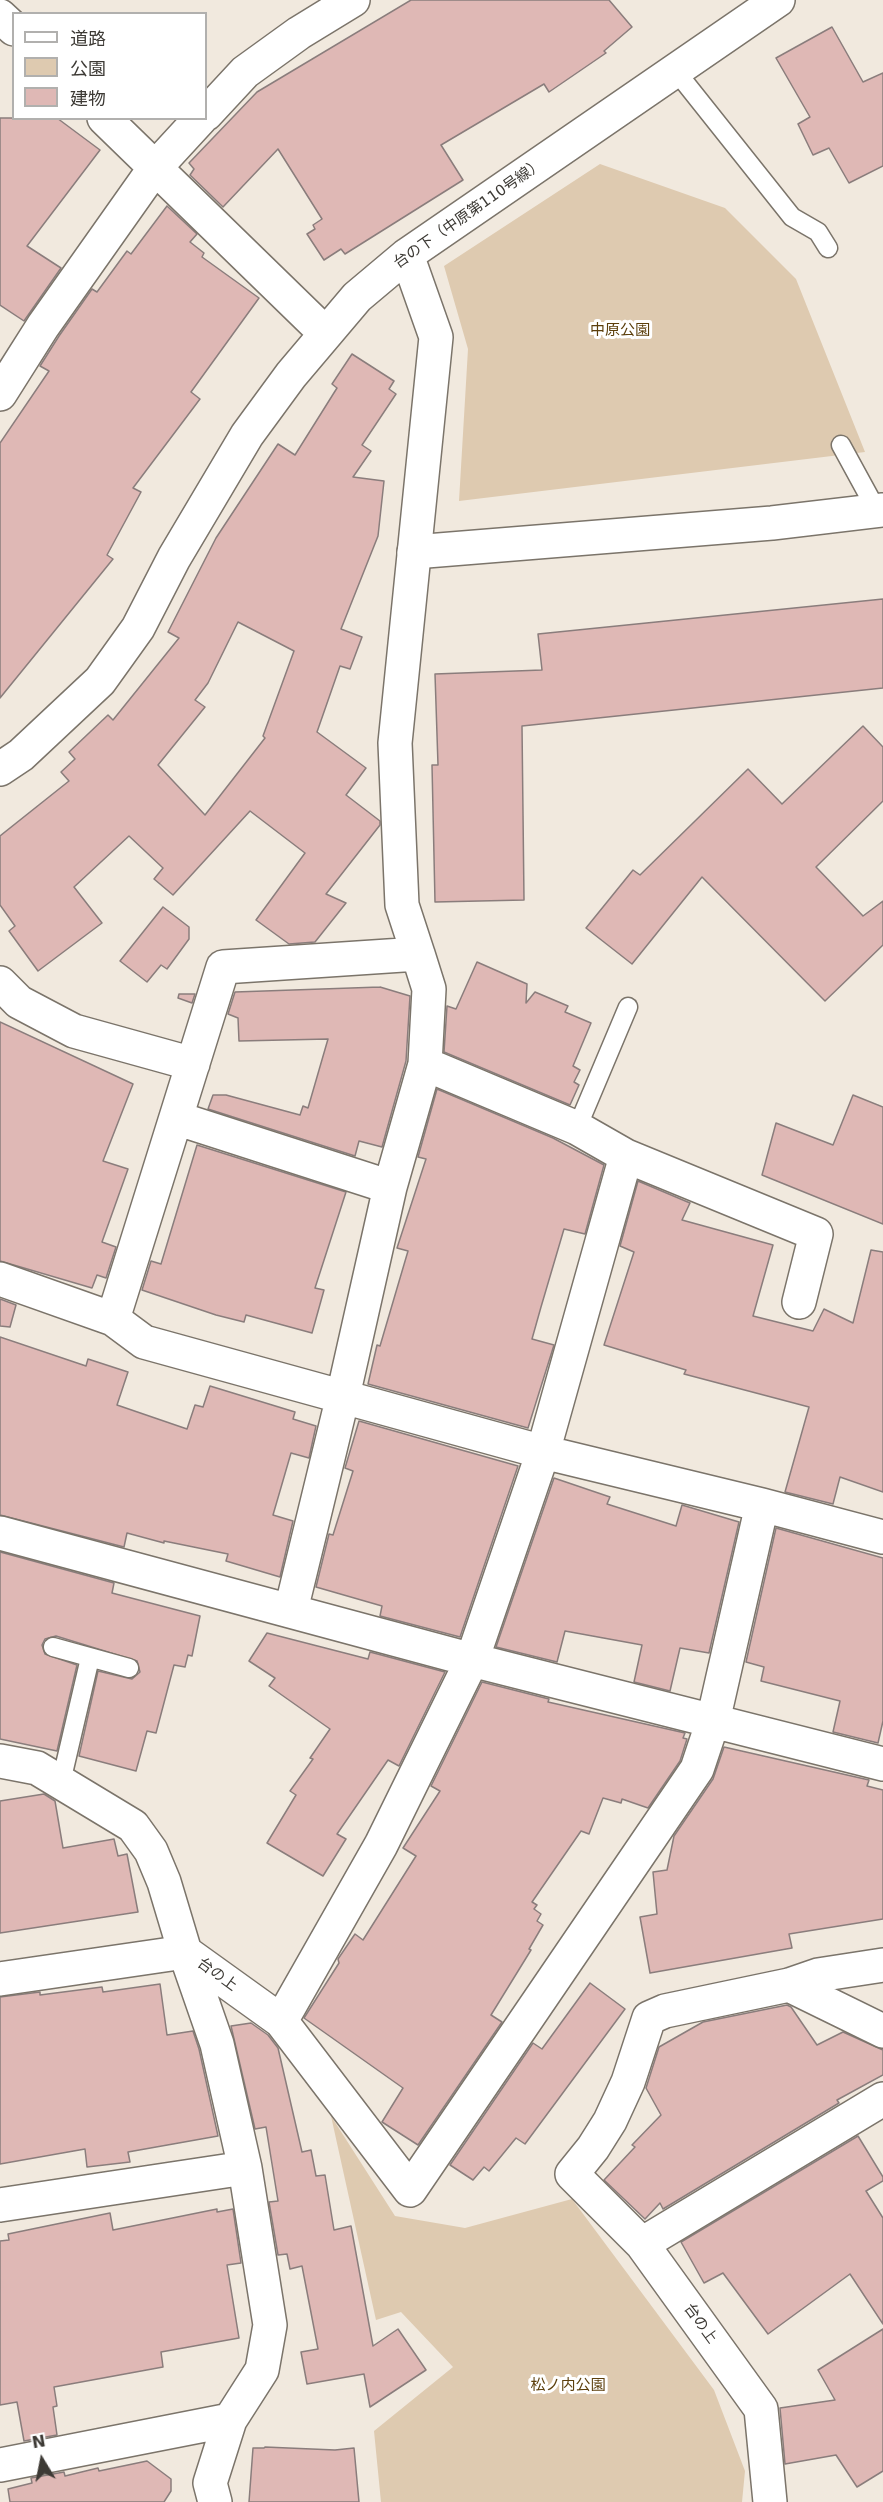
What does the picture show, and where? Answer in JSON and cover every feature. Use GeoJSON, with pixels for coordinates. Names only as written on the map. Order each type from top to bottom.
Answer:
{"type":"FeatureCollection","features":[{"type":"Feature","properties":{"kind":"street"},"geometry":{"type":"LineString","coordinates":[[207,113],[245,72],[299,33],[352,0]]}},
{"type":"Feature","properties":{"kind":"street","name":"台の下（中原第110号線）"},"geometry":{"type":"LineString","coordinates":[[0,769],[21,755],[100,681],[138,628],[174,558],[247,435],[291,375],[357,297],[407,255],[778,0]]}},
{"type":"Feature","properties":{"kind":"street"},"geometry":{"type":"LineString","coordinates":[[0,16],[12,27]]}},
{"type":"Feature","properties":{"kind":"street"},"geometry":{"type":"LineString","coordinates":[[106,120],[325,333]]}},
{"type":"Feature","properties":{"kind":"street"},"geometry":{"type":"LineString","coordinates":[[0,394],[43,326],[154,169],[199,120]]}},
{"type":"Feature","properties":{"kind":"street"},"geometry":{"type":"LineString","coordinates":[[291,1610],[343,1396],[390,1186],[425,1064],[429,989],[402,905],[395,743],[436,338],[407,255]]}},
{"type":"Feature","properties":{"kind":"street"},"geometry":{"type":"LineString","coordinates":[[414,552],[772,523],[880,511]]}},
{"type":"Feature","properties":{"kind":"street"},"geometry":{"type":"LineString","coordinates":[[113,1319],[223,967],[418,954]]}},
{"type":"Feature","properties":{"kind":"street"},"geometry":{"type":"LineString","coordinates":[[0,983],[19,1002],[74,1031],[193,1064]]}},
{"type":"Feature","properties":{"kind":"street"},"geometry":{"type":"LineString","coordinates":[[425,1064],[577,1128],[626,1156],[816,1234],[799,1302]]}},
{"type":"Feature","properties":{"kind":"street"},"geometry":{"type":"LineString","coordinates":[[176,1118],[390,1186]]}},
{"type":"Feature","properties":{"kind":"street"},"geometry":{"type":"LineString","coordinates":[[281,2021],[381,1845],[472,1660],[543,1452],[626,1156]]}},
{"type":"Feature","properties":{"kind":"street"},"geometry":{"type":"LineString","coordinates":[[0,1280],[113,1319],[144,1342],[543,1452],[883,1537]]}},
{"type":"Feature","properties":{"kind":"street"},"geometry":{"type":"LineString","coordinates":[[713,1721],[762,1505]]}},
{"type":"Feature","properties":{"kind":"street"},"geometry":{"type":"LineString","coordinates":[[0,1533],[472,1660],[883,1764]]}},
{"type":"Feature","properties":{"kind":"street","name":"台の上"},"geometry":{"type":"LineString","coordinates":[[0,1761],[37,1768],[133,1827],[151,1851],[164,1882],[185,1952],[281,2021],[410,2190],[697,1769],[713,1721]]}},
{"type":"Feature","properties":{"kind":"street"},"geometry":{"type":"LineString","coordinates":[[0,1979],[185,1952],[217,2044],[245,2168],[270,2325],[262,2370],[230,2420],[210,2483],[214,2502]]}},
{"type":"Feature","properties":{"kind":"street"},"geometry":{"type":"LineString","coordinates":[[789,1985],[818,1975],[883,1965]]}},
{"type":"Feature","properties":{"kind":"street"},"geometry":{"type":"LineString","coordinates":[[789,1985],[883,2031]]}},
{"type":"Feature","properties":{"kind":"street","name":"台の上"},"geometry":{"type":"LineString","coordinates":[[770,2502],[761,2409],[642,2244],[572,2174],[593,2148],[610,2121],[627,2082],[649,2018],[665,2011],[789,1985]]}},
{"type":"Feature","properties":{"kind":"street"},"geometry":{"type":"LineString","coordinates":[[642,2244],[883,2099]]}},
{"type":"Feature","properties":{"kind":"street"},"geometry":{"type":"LineString","coordinates":[[0,2205],[245,2168]]}},
{"type":"Feature","properties":{"kind":"street"},"geometry":{"type":"LineString","coordinates":[[0,2465],[230,2420]]}},
{"type":"Feature","properties":{"kind":"lane"},"geometry":{"type":"LineString","coordinates":[[675,70],[792,217],[818,232],[828,248]]}},
{"type":"Feature","properties":{"kind":"lane"},"geometry":{"type":"LineString","coordinates":[[841,445],[880,511]]}},
{"type":"Feature","properties":{"kind":"lane"},"geometry":{"type":"LineString","coordinates":[[577,1128],[628,1007]]}},
{"type":"Feature","properties":{"kind":"lane"},"geometry":{"type":"LineString","coordinates":[[53,1647],[129,1668]]}},
{"type":"Feature","properties":{"kind":"lane"},"geometry":{"type":"LineString","coordinates":[[61,1782],[90,1658]]}},
{"type":"Feature","properties":{"kind":"green space","name":"中原公園"},"geometry":{"type":"Polygon","coordinates":[[[600,164],[725,208],[796,279],[865,452],[459,501],[468,349],[444,266],[600,164]]]}},
{"type":"Feature","properties":{"kind":"green space","name":"松ノ内公園"},"geometry":{"type":"Polygon","coordinates":[[[331,2116],[395,2216],[465,2228],[572,2199],[714,2390],[745,2471],[742,2502],[381,2502],[374,2431],[453,2367],[401,2312],[376,2320],[331,2116]]]}},
{"type":"Feature","properties":{"kind":"building"},"geometry":{"type":"Polygon","coordinates":[[[411,0],[609,0],[632,27],[604,51],[606,53],[549,92],[544,84],[441,145],[463,180],[345,254],[341,249],[324,260],[307,234],[315,229],[313,225],[322,219],[278,149],[223,207],[190,175],[194,169],[189,163],[257,92],[411,0]]]}},
{"type":"Feature","properties":{"kind":"building"},"geometry":{"type":"Polygon","coordinates":[[[832,27],[863,82],[883,73],[883,166],[849,183],[829,148],[813,155],[798,124],[810,117],[776,58],[832,27]]]}},
{"type":"Feature","properties":{"kind":"building"},"geometry":{"type":"Polygon","coordinates":[[[0,118],[60,120],[100,150],[27,246],[61,268],[24,321],[0,305],[0,118]]]}},
{"type":"Feature","properties":{"kind":"building"},"geometry":{"type":"Polygon","coordinates":[[[167,206],[197,234],[190,242],[204,253],[202,257],[259,298],[191,392],[200,399],[133,488],[141,492],[107,555],[113,559],[0,698],[0,443],[49,371],[40,366],[92,289],[97,292],[127,251],[131,254],[167,206]]]}},
{"type":"Feature","properties":{"kind":"building"},"geometry":{"type":"Polygon","coordinates":[[[352,354],[394,381],[389,389],[396,394],[362,445],[371,451],[353,477],[384,481],[378,536],[341,629],[362,637],[350,669],[340,666],[317,732],[366,768],[346,795],[380,821],[380,825],[326,894],[346,903],[315,942],[289,944],[256,920],[305,853],[250,811],[173,895],[154,879],[163,868],[129,836],[74,887],[102,923],[38,971],[9,931],[15,926],[0,905],[0,836],[69,781],[61,772],[75,759],[69,752],[108,715],[113,720],[179,638],[168,632],[216,538],[278,444],[295,455],[337,388],[332,384],[352,354]],[[238,622],[208,683],[195,700],[205,707],[158,765],[205,815],[265,738],[263,736],[294,651],[238,622]]]}},
{"type":"Feature","properties":{"kind":"building"},"geometry":{"type":"Polygon","coordinates":[[[883,599],[883,688],[522,726],[524,900],[435,902],[432,765],[438,765],[435,674],[542,670],[538,634],[883,599]]]}},
{"type":"Feature","properties":{"kind":"building"},"geometry":{"type":"Polygon","coordinates":[[[863,726],[883,747],[883,801],[816,867],[863,916],[883,901],[883,945],[825,1001],[702,877],[632,964],[586,928],[633,870],[640,875],[748,769],[782,804],[863,726]]]}},
{"type":"Feature","properties":{"kind":"building"},"geometry":{"type":"Polygon","coordinates":[[[163,907],[189,927],[189,939],[167,969],[161,965],[147,982],[120,961],[163,907]]]}},
{"type":"Feature","properties":{"kind":"building"},"geometry":{"type":"Polygon","coordinates":[[[477,962],[527,984],[526,1003],[535,992],[568,1006],[565,1012],[591,1023],[573,1066],[580,1070],[574,1082],[579,1085],[570,1105],[444,1052],[447,1006],[456,1009],[477,962]]]}},
{"type":"Feature","properties":{"kind":"building"},"geometry":{"type":"Polygon","coordinates":[[[380,987],[410,996],[406,1061],[382,1147],[359,1141],[355,1156],[208,1109],[213,1095],[226,1095],[300,1115],[303,1106],[308,1108],[328,1039],[239,1041],[238,1018],[228,1014],[235,992],[380,987]]]}},
{"type":"Feature","properties":{"kind":"building"},"geometry":{"type":"Polygon","coordinates":[[[179,994],[195,994],[192,1003],[178,998],[179,994]]]}},
{"type":"Feature","properties":{"kind":"building"},"geometry":{"type":"Polygon","coordinates":[[[0,1022],[133,1084],[103,1161],[128,1169],[102,1242],[116,1247],[106,1278],[97,1275],[92,1288],[0,1261],[0,1022]]]}},
{"type":"Feature","properties":{"kind":"building"},"geometry":{"type":"Polygon","coordinates":[[[437,1089],[553,1138],[604,1165],[585,1234],[564,1229],[541,1307],[532,1339],[554,1345],[528,1428],[368,1384],[377,1345],[380,1346],[408,1251],[397,1248],[426,1159],[418,1157],[437,1089]]]}},
{"type":"Feature","properties":{"kind":"building"},"geometry":{"type":"Polygon","coordinates":[[[853,1095],[883,1107],[883,1224],[762,1175],[776,1123],[833,1145],[853,1095]]]}},
{"type":"Feature","properties":{"kind":"building"},"geometry":{"type":"Polygon","coordinates":[[[197,1145],[346,1192],[315,1288],[324,1290],[312,1333],[246,1315],[244,1322],[216,1315],[142,1290],[151,1261],[161,1264],[197,1145]]]}},
{"type":"Feature","properties":{"kind":"building"},"geometry":{"type":"Polygon","coordinates":[[[638,1181],[690,1203],[682,1220],[773,1245],[753,1316],[813,1331],[824,1309],[853,1323],[871,1250],[883,1252],[883,1492],[840,1477],[833,1504],[785,1492],[809,1407],[684,1374],[686,1370],[604,1345],[634,1252],[620,1246],[638,1181]]]}},
{"type":"Feature","properties":{"kind":"building"},"geometry":{"type":"Polygon","coordinates":[[[0,1299],[16,1305],[10,1327],[0,1326],[0,1299]]]}},
{"type":"Feature","properties":{"kind":"building"},"geometry":{"type":"Polygon","coordinates":[[[0,1337],[86,1366],[88,1359],[128,1372],[117,1405],[187,1429],[195,1405],[203,1407],[210,1386],[295,1412],[293,1419],[316,1426],[309,1458],[291,1453],[273,1515],[293,1521],[280,1577],[226,1561],[228,1554],[164,1541],[164,1543],[127,1533],[124,1547],[0,1515],[0,1337]]]}},
{"type":"Feature","properties":{"kind":"building"},"geometry":{"type":"Polygon","coordinates":[[[359,1421],[518,1466],[460,1637],[380,1616],[382,1606],[316,1587],[329,1534],[333,1535],[353,1471],[345,1468],[359,1421]]]}},
{"type":"Feature","properties":{"kind":"building"},"geometry":{"type":"Polygon","coordinates":[[[554,1478],[610,1497],[607,1504],[676,1526],[682,1505],[739,1522],[709,1653],[680,1648],[670,1691],[634,1682],[642,1645],[565,1631],[557,1662],[496,1647],[554,1478]]]}},
{"type":"Feature","properties":{"kind":"building"},"geometry":{"type":"Polygon","coordinates":[[[776,1528],[883,1558],[883,1721],[878,1743],[833,1732],[840,1701],[761,1681],[764,1667],[746,1662],[776,1528]]]}},
{"type":"Feature","properties":{"kind":"building"},"geometry":{"type":"Polygon","coordinates":[[[0,1552],[114,1583],[112,1593],[200,1616],[192,1656],[188,1655],[185,1667],[174,1665],[156,1733],[147,1731],[136,1771],[79,1756],[98,1671],[132,1679],[140,1672],[137,1661],[56,1636],[45,1639],[42,1645],[45,1654],[77,1665],[57,1751],[0,1739],[0,1552]]]}},
{"type":"Feature","properties":{"kind":"building"},"geometry":{"type":"Polygon","coordinates":[[[267,1633],[368,1659],[370,1652],[445,1672],[399,1766],[388,1760],[337,1834],[346,1839],[323,1876],[267,1843],[296,1795],[290,1791],[313,1759],[310,1758],[330,1729],[269,1686],[275,1678],[249,1661],[267,1633]]]}},
{"type":"Feature","properties":{"kind":"building"},"geometry":{"type":"Polygon","coordinates":[[[482,1682],[549,1699],[548,1702],[685,1733],[683,1738],[687,1739],[680,1761],[648,1808],[622,1799],[621,1803],[603,1798],[589,1834],[581,1831],[532,1902],[537,1905],[534,1909],[541,1914],[537,1921],[543,1925],[529,1949],[531,1950],[491,2015],[502,2022],[418,2145],[382,2122],[403,2088],[304,2018],[355,1934],[363,1940],[416,1856],[403,1848],[440,1791],[431,1786],[482,1682]]]}},
{"type":"Feature","properties":{"kind":"building"},"geometry":{"type":"Polygon","coordinates":[[[724,1747],[869,1780],[867,1786],[883,1790],[883,1919],[789,1934],[792,1948],[650,1973],[640,1917],[657,1914],[653,1872],[667,1870],[674,1836],[713,1779],[724,1747]]]}},
{"type":"Feature","properties":{"kind":"building"},"geometry":{"type":"Polygon","coordinates":[[[44,1794],[55,1801],[63,1848],[114,1839],[118,1856],[127,1854],[138,1912],[0,1933],[0,1801],[44,1794]]]}},
{"type":"Feature","properties":{"kind":"building"},"geometry":{"type":"Polygon","coordinates":[[[590,1983],[625,2009],[525,2144],[516,2138],[489,2171],[484,2167],[473,2180],[450,2165],[533,2043],[542,2049],[590,1983]]]}},
{"type":"Feature","properties":{"kind":"building"},"geometry":{"type":"Polygon","coordinates":[[[160,1984],[167,2035],[193,2031],[218,2136],[128,2152],[130,2162],[87,2167],[85,2149],[0,2164],[0,1997],[40,1992],[40,1995],[102,1987],[103,1992],[160,1984]]]}},
{"type":"Feature","properties":{"kind":"building"},"geometry":{"type":"Polygon","coordinates":[[[787,2005],[791,2007],[817,2045],[843,2032],[883,2050],[883,2075],[837,2100],[839,2103],[663,2209],[660,2203],[645,2219],[604,2180],[635,2147],[632,2145],[661,2115],[646,2088],[659,2047],[703,2022],[787,2005]]]}},
{"type":"Feature","properties":{"kind":"building"},"geometry":{"type":"Polygon","coordinates":[[[251,2023],[268,2035],[278,2048],[302,2152],[311,2150],[316,2176],[325,2175],[334,2230],[351,2226],[373,2346],[398,2329],[426,2370],[370,2407],[364,2374],[307,2384],[301,2352],[318,2349],[302,2266],[290,2269],[287,2254],[278,2255],[269,2202],[278,2201],[266,2127],[255,2129],[231,2026],[251,2023]]]}},
{"type":"Feature","properties":{"kind":"building"},"geometry":{"type":"Polygon","coordinates":[[[858,2136],[883,2177],[883,2181],[866,2191],[883,2218],[883,2324],[850,2274],[768,2334],[723,2273],[704,2283],[681,2242],[858,2136]]]}},
{"type":"Feature","properties":{"kind":"building"},"geometry":{"type":"Polygon","coordinates":[[[217,2209],[217,2212],[233,2209],[241,2263],[227,2265],[239,2338],[161,2352],[163,2367],[54,2387],[57,2406],[53,2407],[57,2435],[24,2441],[17,2402],[0,2405],[0,2241],[9,2240],[8,2234],[110,2213],[113,2230],[217,2209]]]}},
{"type":"Feature","properties":{"kind":"building"},"geometry":{"type":"Polygon","coordinates":[[[883,2329],[883,2471],[857,2487],[836,2455],[785,2464],[780,2408],[835,2400],[818,2370],[883,2329]]]}},
{"type":"Feature","properties":{"kind":"building"},"geometry":{"type":"Polygon","coordinates":[[[253,2448],[335,2450],[354,2448],[359,2502],[249,2502],[253,2448]]]}},
{"type":"Feature","properties":{"kind":"building"},"geometry":{"type":"Polygon","coordinates":[[[147,2461],[171,2479],[171,2491],[164,2502],[10,2502],[8,2489],[32,2483],[31,2478],[64,2472],[65,2476],[98,2468],[99,2471],[147,2461]]]}}]}
